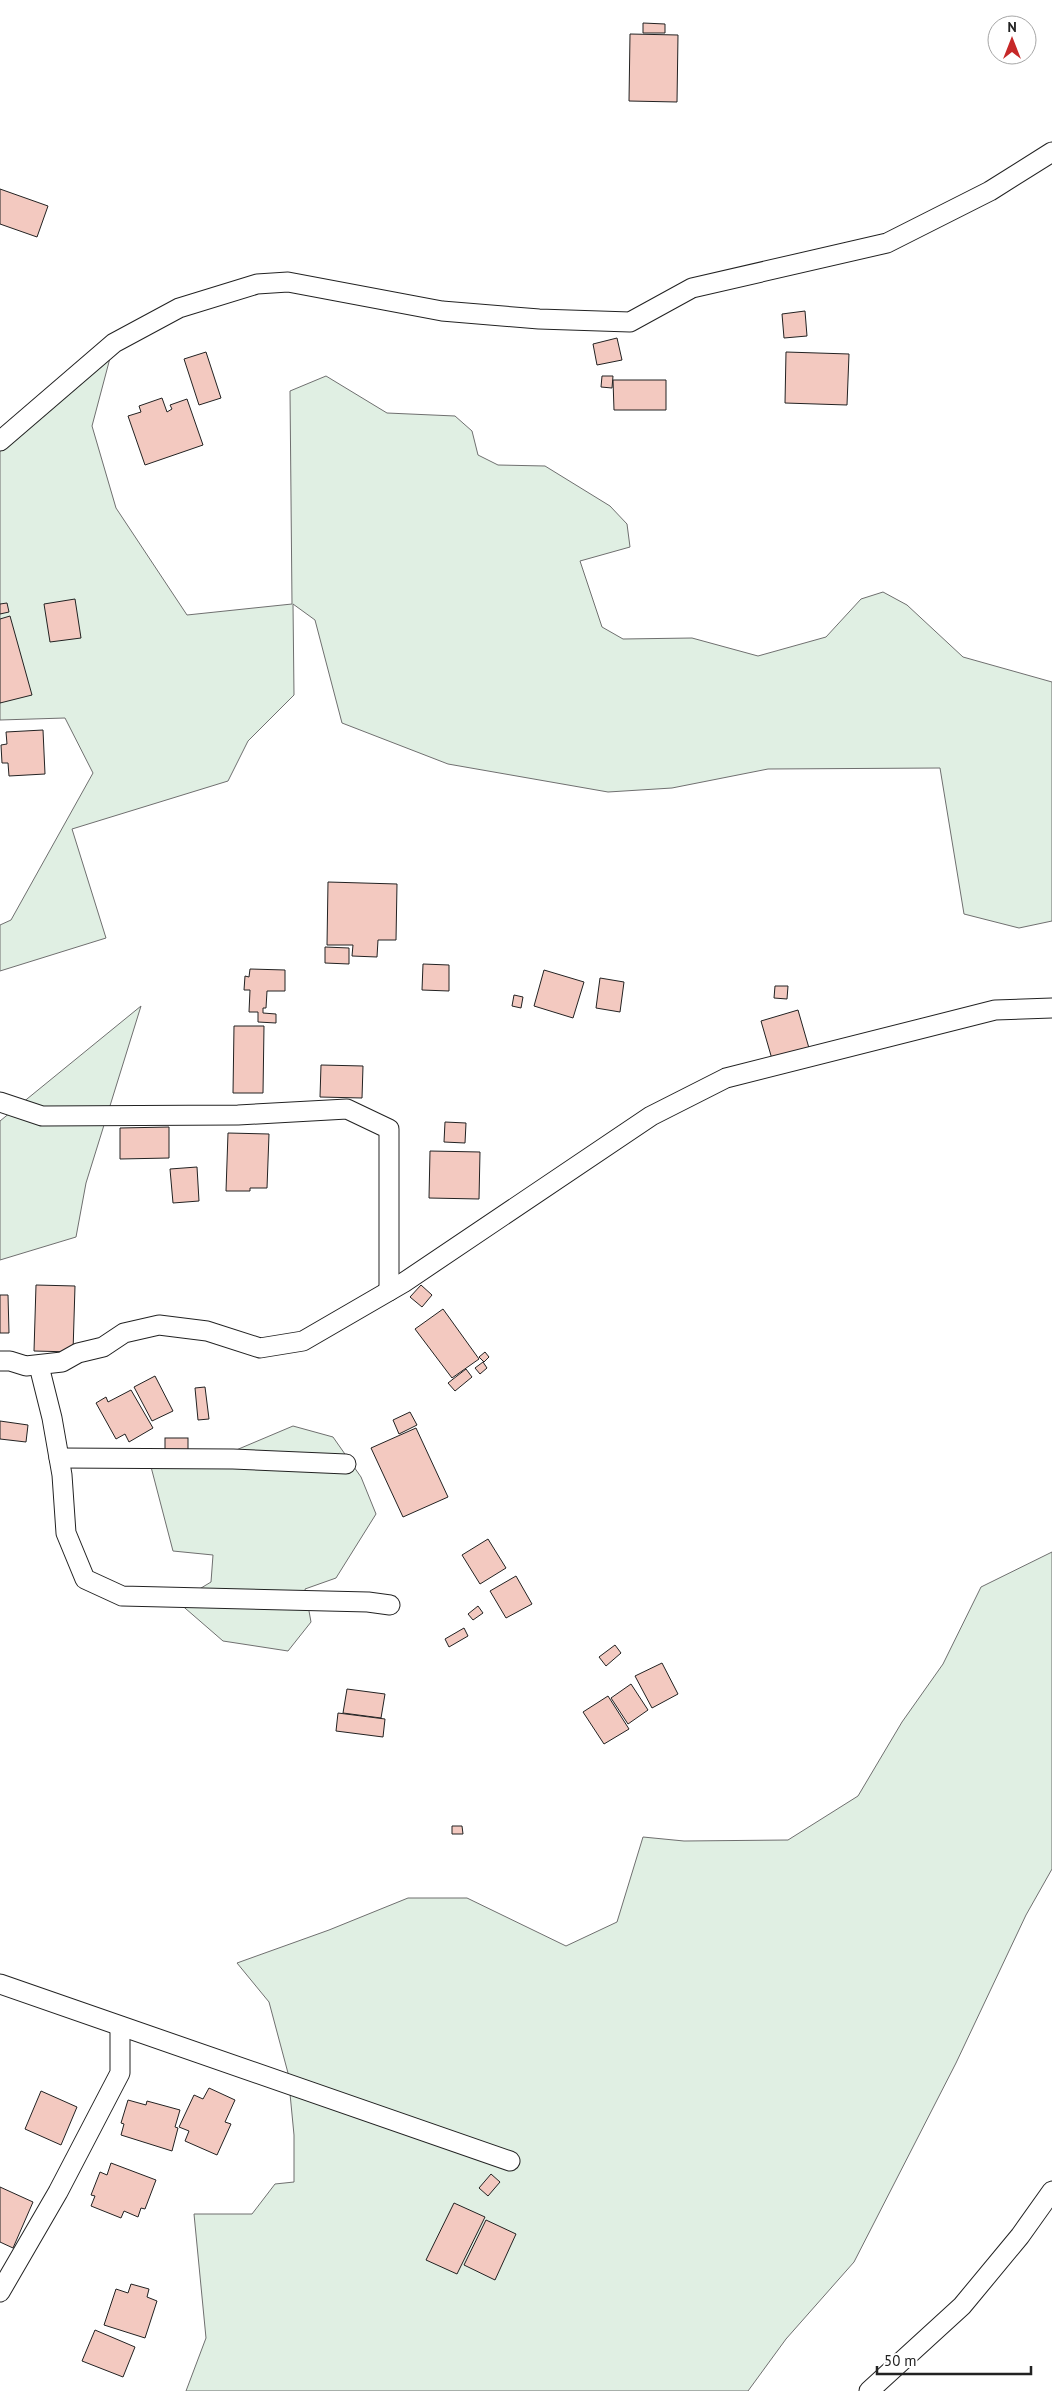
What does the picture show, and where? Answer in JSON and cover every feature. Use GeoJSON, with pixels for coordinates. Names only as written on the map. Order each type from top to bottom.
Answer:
{"type":"FeatureCollection","features":[{"type":"Feature","properties":{"kind":"street"},"geometry":{"type":"LineString","coordinates":[[0,440],[114,343],[179,308],[257,284],[288,282],[442,311],[539,319],[630,322],[692,288],[887,243],[990,191],[1052,152]]}},
{"type":"Feature","properties":{"kind":"street"},"geometry":{"type":"LineString","coordinates":[[0,1361],[10,1361],[26,1366],[62,1362],[78,1353],[103,1347],[124,1333],[159,1325],[207,1331],[260,1348],[303,1341],[389,1291],[652,1116],[726,1078],[995,1010],[1052,1008]]}},
{"type":"Feature","properties":{"kind":"street"},"geometry":{"type":"LineString","coordinates":[[0,1102],[42,1116],[238,1115],[347,1109],[390,1130],[389,1291]]}},
{"type":"Feature","properties":{"kind":"street"},"geometry":{"type":"LineString","coordinates":[[39,1366],[52,1418],[59,1458],[66,1533],[85,1579],[122,1596],[368,1602],[390,1605]]}},
{"type":"Feature","properties":{"kind":"street"},"geometry":{"type":"LineString","coordinates":[[59,1458],[233,1459],[346,1464]]}},
{"type":"Feature","properties":{"kind":"street"},"geometry":{"type":"LineString","coordinates":[[0,1984],[510,2161]]}},
{"type":"Feature","properties":{"kind":"street"},"geometry":{"type":"LineString","coordinates":[[0,2292],[58,2192],[120,2073],[120,2026]]}},
{"type":"Feature","properties":{"kind":"street"},"geometry":{"type":"LineString","coordinates":[[869,2391],[962,2306],[1020,2236],[1052,2190]]}},
{"type":"Feature","properties":{"kind":"green space"},"geometry":{"type":"Polygon","coordinates":[[[114,343],[92,426],[116,508],[187,615],[292,604],[290,391],[326,376],[387,413],[455,416],[472,431],[478,455],[498,465],[545,466],[610,506],[627,524],[630,547],[580,561],[602,627],[623,639],[692,638],[758,656],[826,637],[861,599],[883,592],[907,605],[963,657],[1052,682],[1052,921],[1019,928],[964,914],[940,768],[768,769],[672,788],[608,792],[448,764],[342,723],[315,620],[293,604],[294,695],[248,741],[228,781],[72,829],[106,938],[0,971],[0,925],[11,920],[93,773],[65,718],[0,720],[0,441],[114,343]]]}},
{"type":"Feature","properties":{"kind":"green space"},"geometry":{"type":"Polygon","coordinates":[[[141,1006],[86,1183],[76,1237],[0,1260],[0,1121],[141,1006]]]}},
{"type":"Feature","properties":{"kind":"green space"},"geometry":{"type":"Polygon","coordinates":[[[293,1426],[333,1437],[361,1477],[376,1514],[336,1578],[305,1589],[311,1622],[288,1651],[223,1641],[178,1602],[211,1582],[213,1555],[173,1551],[150,1463],[222,1456],[293,1426]]]}},
{"type":"Feature","properties":{"kind":"green space"},"geometry":{"type":"Polygon","coordinates":[[[1052,1552],[1052,1869],[1026,1915],[956,2063],[854,2262],[786,2339],[748,2391],[186,2391],[206,2338],[194,2214],[252,2214],[275,2184],[294,2182],[294,2135],[288,2073],[269,2002],[237,1963],[329,1930],[408,1898],[467,1898],[566,1946],[617,1922],[643,1837],[684,1841],[788,1840],[858,1796],[902,1722],[943,1664],[981,1587],[1052,1552]]]}},
{"type":"Feature","properties":{"kind":"building"},"geometry":{"type":"Polygon","coordinates":[[[643,23],[665,24],[665,33],[643,33],[643,23]]]}},
{"type":"Feature","properties":{"kind":"building"},"geometry":{"type":"Polygon","coordinates":[[[630,34],[678,35],[677,102],[629,101],[630,34]]]}},
{"type":"Feature","properties":{"kind":"building"},"geometry":{"type":"Polygon","coordinates":[[[0,189],[48,206],[37,237],[0,224],[0,189]]]}},
{"type":"Feature","properties":{"kind":"building"},"geometry":{"type":"Polygon","coordinates":[[[805,311],[807,336],[784,338],[782,314],[805,311]]]}},
{"type":"Feature","properties":{"kind":"building"},"geometry":{"type":"Polygon","coordinates":[[[617,338],[622,360],[597,365],[593,344],[617,338]]]}},
{"type":"Feature","properties":{"kind":"building"},"geometry":{"type":"Polygon","coordinates":[[[206,352],[221,398],[199,405],[184,359],[206,352]]]}},
{"type":"Feature","properties":{"kind":"building"},"geometry":{"type":"Polygon","coordinates":[[[786,352],[849,354],[847,405],[785,403],[786,352]]]}},
{"type":"Feature","properties":{"kind":"building"},"geometry":{"type":"Polygon","coordinates":[[[602,376],[613,376],[612,388],[601,387],[602,376]]]}},
{"type":"Feature","properties":{"kind":"building"},"geometry":{"type":"Polygon","coordinates":[[[613,380],[666,380],[666,410],[614,410],[613,380]]]}},
{"type":"Feature","properties":{"kind":"building"},"geometry":{"type":"Polygon","coordinates":[[[162,398],[167,412],[172,409],[170,405],[187,399],[203,445],[145,465],[128,416],[141,412],[139,406],[162,398]]]}},
{"type":"Feature","properties":{"kind":"building"},"geometry":{"type":"Polygon","coordinates":[[[75,599],[81,638],[50,642],[44,604],[75,599]]]}},
{"type":"Feature","properties":{"kind":"building"},"geometry":{"type":"Polygon","coordinates":[[[7,603],[9,612],[0,614],[0,604],[7,603]]]}},
{"type":"Feature","properties":{"kind":"building"},"geometry":{"type":"Polygon","coordinates":[[[10,616],[32,695],[0,703],[0,619],[10,616]]]}},
{"type":"Feature","properties":{"kind":"building"},"geometry":{"type":"Polygon","coordinates":[[[43,730],[45,774],[9,776],[8,763],[2,763],[1,745],[7,744],[6,732],[43,730]]]}},
{"type":"Feature","properties":{"kind":"building"},"geometry":{"type":"Polygon","coordinates":[[[328,882],[397,884],[396,940],[378,940],[377,957],[352,956],[353,945],[327,945],[328,882]]]}},
{"type":"Feature","properties":{"kind":"building"},"geometry":{"type":"Polygon","coordinates":[[[325,947],[349,948],[349,964],[325,963],[325,947]]]}},
{"type":"Feature","properties":{"kind":"building"},"geometry":{"type":"Polygon","coordinates":[[[423,964],[449,965],[449,991],[422,990],[423,964]]]}},
{"type":"Feature","properties":{"kind":"building"},"geometry":{"type":"Polygon","coordinates":[[[250,969],[285,970],[285,991],[267,991],[266,1008],[263,1008],[263,1013],[276,1014],[276,1023],[258,1022],[258,1012],[249,1012],[250,990],[244,990],[245,976],[249,977],[250,969]]]}},
{"type":"Feature","properties":{"kind":"building"},"geometry":{"type":"Polygon","coordinates":[[[544,970],[584,982],[573,1018],[534,1006],[544,970]]]}},
{"type":"Feature","properties":{"kind":"building"},"geometry":{"type":"Polygon","coordinates":[[[600,978],[624,982],[620,1012],[596,1008],[600,978]]]}},
{"type":"Feature","properties":{"kind":"building"},"geometry":{"type":"Polygon","coordinates":[[[775,986],[788,986],[787,999],[774,998],[775,986]]]}},
{"type":"Feature","properties":{"kind":"building"},"geometry":{"type":"Polygon","coordinates":[[[514,995],[523,997],[521,1008],[512,1006],[514,995]]]}},
{"type":"Feature","properties":{"kind":"building"},"geometry":{"type":"Polygon","coordinates":[[[798,1010],[811,1055],[774,1066],[761,1021],[798,1010]]]}},
{"type":"Feature","properties":{"kind":"building"},"geometry":{"type":"Polygon","coordinates":[[[234,1026],[264,1026],[263,1093],[233,1093],[234,1026]]]}},
{"type":"Feature","properties":{"kind":"building"},"geometry":{"type":"Polygon","coordinates":[[[321,1065],[363,1066],[362,1098],[320,1097],[321,1065]]]}},
{"type":"Feature","properties":{"kind":"building"},"geometry":{"type":"Polygon","coordinates":[[[445,1122],[466,1123],[465,1143],[444,1142],[445,1122]]]}},
{"type":"Feature","properties":{"kind":"building"},"geometry":{"type":"Polygon","coordinates":[[[169,1127],[169,1158],[120,1159],[120,1128],[169,1127]]]}},
{"type":"Feature","properties":{"kind":"building"},"geometry":{"type":"Polygon","coordinates":[[[228,1133],[269,1134],[267,1188],[250,1188],[250,1191],[226,1191],[228,1133]]]}},
{"type":"Feature","properties":{"kind":"building"},"geometry":{"type":"Polygon","coordinates":[[[430,1151],[480,1152],[479,1199],[429,1198],[430,1151]]]}},
{"type":"Feature","properties":{"kind":"building"},"geometry":{"type":"Polygon","coordinates":[[[197,1167],[199,1201],[173,1203],[170,1169],[197,1167]]]}},
{"type":"Feature","properties":{"kind":"building"},"geometry":{"type":"Polygon","coordinates":[[[36,1285],[75,1286],[73,1352],[34,1351],[36,1285]]]}},
{"type":"Feature","properties":{"kind":"building"},"geometry":{"type":"Polygon","coordinates":[[[421,1285],[432,1295],[422,1307],[410,1297],[421,1285]]]}},
{"type":"Feature","properties":{"kind":"building"},"geometry":{"type":"Polygon","coordinates":[[[0,1295],[8,1295],[9,1333],[0,1333],[0,1295]]]}},
{"type":"Feature","properties":{"kind":"building"},"geometry":{"type":"Polygon","coordinates":[[[443,1309],[479,1359],[452,1378],[415,1329],[443,1309]]]}},
{"type":"Feature","properties":{"kind":"building"},"geometry":{"type":"Polygon","coordinates":[[[485,1352],[489,1357],[484,1362],[479,1357],[485,1352]]]}},
{"type":"Feature","properties":{"kind":"building"},"geometry":{"type":"Polygon","coordinates":[[[483,1362],[487,1368],[480,1374],[475,1368],[483,1362]]]}},
{"type":"Feature","properties":{"kind":"building"},"geometry":{"type":"Polygon","coordinates":[[[466,1369],[472,1377],[455,1391],[448,1383],[466,1369]]]}},
{"type":"Feature","properties":{"kind":"building"},"geometry":{"type":"Polygon","coordinates":[[[155,1376],[173,1411],[152,1421],[134,1387],[155,1376]]]}},
{"type":"Feature","properties":{"kind":"building"},"geometry":{"type":"Polygon","coordinates":[[[205,1387],[209,1419],[198,1420],[195,1388],[205,1387]]]}},
{"type":"Feature","properties":{"kind":"building"},"geometry":{"type":"Polygon","coordinates":[[[131,1390],[153,1428],[129,1442],[125,1434],[116,1439],[96,1403],[106,1397],[108,1402],[131,1390]]]}},
{"type":"Feature","properties":{"kind":"building"},"geometry":{"type":"Polygon","coordinates":[[[410,1412],[417,1425],[399,1434],[393,1420],[410,1412]]]}},
{"type":"Feature","properties":{"kind":"building"},"geometry":{"type":"Polygon","coordinates":[[[0,1421],[28,1425],[26,1442],[0,1439],[0,1421]]]}},
{"type":"Feature","properties":{"kind":"building"},"geometry":{"type":"Polygon","coordinates":[[[416,1428],[448,1497],[403,1517],[371,1448],[416,1428]]]}},
{"type":"Feature","properties":{"kind":"building"},"geometry":{"type":"Polygon","coordinates":[[[165,1438],[188,1438],[188,1455],[165,1455],[165,1438]]]}},
{"type":"Feature","properties":{"kind":"building"},"geometry":{"type":"Polygon","coordinates":[[[488,1539],[506,1568],[480,1584],[462,1555],[488,1539]]]}},
{"type":"Feature","properties":{"kind":"building"},"geometry":{"type":"Polygon","coordinates":[[[516,1576],[532,1604],[506,1618],[490,1591],[516,1576]]]}},
{"type":"Feature","properties":{"kind":"building"},"geometry":{"type":"Polygon","coordinates":[[[478,1606],[483,1613],[473,1620],[468,1614],[478,1606]]]}},
{"type":"Feature","properties":{"kind":"building"},"geometry":{"type":"Polygon","coordinates":[[[464,1628],[468,1636],[449,1647],[445,1639],[464,1628]]]}},
{"type":"Feature","properties":{"kind":"building"},"geometry":{"type":"Polygon","coordinates":[[[615,1645],[621,1653],[606,1666],[599,1657],[615,1645]]]}},
{"type":"Feature","properties":{"kind":"building"},"geometry":{"type":"Polygon","coordinates":[[[662,1663],[678,1694],[652,1708],[635,1676],[662,1663]]]}},
{"type":"Feature","properties":{"kind":"building"},"geometry":{"type":"Polygon","coordinates":[[[631,1684],[648,1710],[628,1724],[611,1698],[631,1684]]]}},
{"type":"Feature","properties":{"kind":"building"},"geometry":{"type":"Polygon","coordinates":[[[347,1689],[385,1694],[381,1718],[343,1713],[347,1689]]]}},
{"type":"Feature","properties":{"kind":"building"},"geometry":{"type":"Polygon","coordinates":[[[608,1696],[629,1729],[604,1744],[583,1712],[608,1696]]]}},
{"type":"Feature","properties":{"kind":"building"},"geometry":{"type":"Polygon","coordinates":[[[338,1713],[385,1719],[383,1737],[336,1731],[338,1713]]]}},
{"type":"Feature","properties":{"kind":"building"},"geometry":{"type":"Polygon","coordinates":[[[452,1826],[462,1826],[463,1834],[452,1834],[452,1826]]]}},
{"type":"Feature","properties":{"kind":"building"},"geometry":{"type":"Polygon","coordinates":[[[209,2088],[235,2100],[225,2122],[231,2124],[217,2155],[185,2141],[189,2131],[179,2127],[194,2095],[203,2099],[209,2088]]]}},
{"type":"Feature","properties":{"kind":"building"},"geometry":{"type":"Polygon","coordinates":[[[41,2091],[77,2107],[61,2145],[25,2129],[41,2091]]]}},
{"type":"Feature","properties":{"kind":"building"},"geometry":{"type":"Polygon","coordinates":[[[128,2100],[146,2105],[147,2101],[180,2110],[175,2127],[178,2128],[172,2151],[121,2135],[124,2124],[121,2123],[128,2100]]]}},
{"type":"Feature","properties":{"kind":"building"},"geometry":{"type":"Polygon","coordinates":[[[111,2163],[156,2180],[145,2209],[141,2208],[138,2217],[124,2211],[121,2218],[91,2206],[95,2196],[91,2195],[100,2172],[107,2175],[111,2163]]]}},
{"type":"Feature","properties":{"kind":"building"},"geometry":{"type":"Polygon","coordinates":[[[491,2174],[500,2182],[488,2196],[479,2188],[491,2174]]]}},
{"type":"Feature","properties":{"kind":"building"},"geometry":{"type":"Polygon","coordinates":[[[0,2187],[33,2202],[13,2248],[0,2242],[0,2187]]]}},
{"type":"Feature","properties":{"kind":"building"},"geometry":{"type":"Polygon","coordinates":[[[454,2203],[485,2217],[457,2274],[426,2260],[454,2203]]]}},
{"type":"Feature","properties":{"kind":"building"},"geometry":{"type":"Polygon","coordinates":[[[486,2220],[516,2234],[495,2280],[464,2265],[486,2220]]]}},
{"type":"Feature","properties":{"kind":"building"},"geometry":{"type":"Polygon","coordinates":[[[131,2284],[149,2289],[147,2297],[157,2301],[145,2338],[104,2325],[116,2289],[128,2293],[131,2284]]]}},
{"type":"Feature","properties":{"kind":"building"},"geometry":{"type":"Polygon","coordinates":[[[95,2330],[135,2347],[123,2377],[82,2361],[95,2330]]]}}]}
